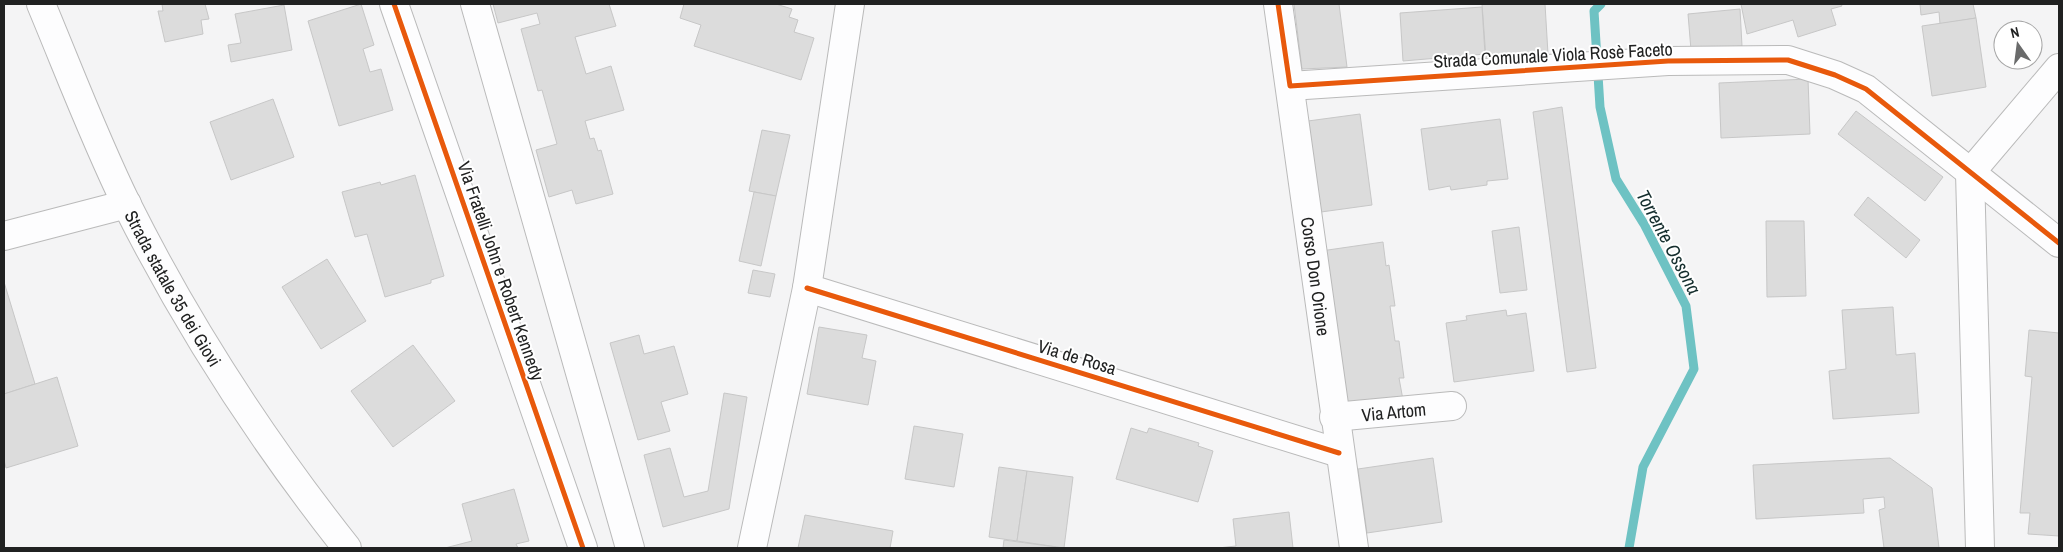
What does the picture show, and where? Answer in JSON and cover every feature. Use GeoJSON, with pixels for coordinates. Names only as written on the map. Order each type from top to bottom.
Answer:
{"type":"FeatureCollection","features":[{"type":"Feature","properties":{"kind":"street","name":"Strada statale 35 dei Giovi"},"geometry":{"type":"LineString","coordinates":[[41,4],[80,99],[127,204],[180,304],[234,393],[306,496],[347,548]]}},
{"type":"Feature","properties":{"kind":"street","name":"Via Fratelli John e Robert Kennedy"},"geometry":{"type":"LineString","coordinates":[[394,4],[583,548]]}},
{"type":"Feature","properties":{"kind":"street"},"geometry":{"type":"LineString","coordinates":[[475,4],[630,548]]}},
{"type":"Feature","properties":{"kind":"street"},"geometry":{"type":"LineString","coordinates":[[752,548],[807,288],[850,4]]}},
{"type":"Feature","properties":{"kind":"street","name":"Corso Don Orione"},"geometry":{"type":"LineString","coordinates":[[1278,4],[1334,418],[1354,548]]}},
{"type":"Feature","properties":{"kind":"street","name":"Strada Comunale Viola Rosè Faceto"},"geometry":{"type":"LineString","coordinates":[[1290,86],[1685,61],[1788,60],[1834,75],[1866,89],[2059,243]]}},
{"type":"Feature","properties":{"kind":"street"},"geometry":{"type":"LineString","coordinates":[[1980,548],[1970,172],[2059,68]]}},
{"type":"Feature","properties":{"kind":"street"},"geometry":{"type":"LineString","coordinates":[[4,236],[127,204]]}},
{"type":"Feature","properties":{"kind":"street","name":"Via de Rosa"},"geometry":{"type":"LineString","coordinates":[[807,288],[1339,452]]}},
{"type":"Feature","properties":{"kind":"street","name":"Via Artom"},"geometry":{"type":"LineString","coordinates":[[1334,418],[1452,406]]}},
{"type":"Feature","properties":{"kind":"building"},"geometry":{"type":"Polygon","coordinates":[[[162,4],[205,4],[209,19],[201,20],[203,34],[165,42],[158,11],[163,11],[162,4]]]}},
{"type":"Feature","properties":{"kind":"building"},"geometry":{"type":"Polygon","coordinates":[[[361,4],[374,45],[363,49],[370,72],[381,69],[393,110],[339,126],[308,21],[361,4]]]}},
{"type":"Feature","properties":{"kind":"building"},"geometry":{"type":"Polygon","coordinates":[[[493,4],[609,4],[616,26],[575,37],[586,74],[611,66],[624,110],[585,121],[590,139],[594,138],[598,151],[601,150],[613,194],[576,204],[572,190],[549,197],[536,150],[557,144],[542,90],[538,91],[521,29],[540,24],[537,13],[498,23],[493,4]]]}},
{"type":"Feature","properties":{"kind":"building"},"geometry":{"type":"Polygon","coordinates":[[[684,4],[776,4],[792,9],[789,17],[798,20],[794,32],[814,38],[801,80],[694,46],[701,25],[680,18],[684,4]]]}},
{"type":"Feature","properties":{"kind":"building"},"geometry":{"type":"Polygon","coordinates":[[[1294,4],[1339,4],[1347,67],[1302,69],[1294,4]]]}},
{"type":"Feature","properties":{"kind":"building"},"geometry":{"type":"Polygon","coordinates":[[[1482,4],[1545,4],[1548,54],[1486,59],[1482,4]]]}},
{"type":"Feature","properties":{"kind":"building"},"geometry":{"type":"Polygon","coordinates":[[[1741,4],[1841,4],[1842,6],[1831,9],[1836,25],[1798,37],[1793,20],[1747,34],[1741,4]]]}},
{"type":"Feature","properties":{"kind":"building"},"geometry":{"type":"Polygon","coordinates":[[[1920,4],[1973,4],[1976,18],[1940,24],[1939,12],[1921,15],[1920,4]]]}},
{"type":"Feature","properties":{"kind":"building"},"geometry":{"type":"Polygon","coordinates":[[[284,5],[292,50],[231,62],[228,45],[241,43],[235,14],[284,5]]]}},
{"type":"Feature","properties":{"kind":"building"},"geometry":{"type":"Polygon","coordinates":[[[1482,7],[1485,54],[1403,61],[1400,13],[1482,7]]]}},
{"type":"Feature","properties":{"kind":"building"},"geometry":{"type":"Polygon","coordinates":[[[1740,9],[1742,46],[1691,50],[1688,14],[1740,9]]]}},
{"type":"Feature","properties":{"kind":"building"},"geometry":{"type":"Polygon","coordinates":[[[1976,18],[1986,87],[1932,96],[1922,26],[1976,18]]]}},
{"type":"Feature","properties":{"kind":"building"},"geometry":{"type":"Polygon","coordinates":[[[1808,79],[1810,134],[1721,138],[1719,83],[1808,79]]]}},
{"type":"Feature","properties":{"kind":"building"},"geometry":{"type":"Polygon","coordinates":[[[273,99],[294,157],[231,180],[210,122],[273,99]]]}},
{"type":"Feature","properties":{"kind":"building"},"geometry":{"type":"Polygon","coordinates":[[[1562,107],[1596,368],[1567,372],[1533,112],[1562,107]]]}},
{"type":"Feature","properties":{"kind":"building"},"geometry":{"type":"Polygon","coordinates":[[[1856,111],[1943,177],[1925,201],[1838,134],[1856,111]]]}},
{"type":"Feature","properties":{"kind":"building"},"geometry":{"type":"Polygon","coordinates":[[[1360,114],[1372,205],[1321,212],[1308,121],[1360,114]]]}},
{"type":"Feature","properties":{"kind":"building"},"geometry":{"type":"Polygon","coordinates":[[[1500,119],[1508,179],[1487,181],[1487,185],[1451,190],[1450,186],[1429,190],[1421,129],[1500,119]]]}},
{"type":"Feature","properties":{"kind":"building"},"geometry":{"type":"Polygon","coordinates":[[[762,130],[790,135],[776,196],[749,191],[762,130]]]}},
{"type":"Feature","properties":{"kind":"building"},"geometry":{"type":"Polygon","coordinates":[[[415,175],[444,276],[431,280],[431,283],[385,297],[367,234],[355,237],[342,192],[380,182],[381,185],[415,175]]]}},
{"type":"Feature","properties":{"kind":"building"},"geometry":{"type":"Polygon","coordinates":[[[754,192],[776,196],[761,266],[739,261],[754,192]]]}},
{"type":"Feature","properties":{"kind":"building"},"geometry":{"type":"Polygon","coordinates":[[[1868,197],[1920,240],[1906,258],[1854,215],[1868,197]]]}},
{"type":"Feature","properties":{"kind":"building"},"geometry":{"type":"Polygon","coordinates":[[[1766,221],[1804,221],[1806,296],[1767,297],[1766,221]]]}},
{"type":"Feature","properties":{"kind":"building"},"geometry":{"type":"Polygon","coordinates":[[[1519,227],[1527,290],[1500,293],[1492,231],[1519,227]]]}},
{"type":"Feature","properties":{"kind":"building"},"geometry":{"type":"Polygon","coordinates":[[[1383,242],[1386,266],[1389,265],[1395,306],[1390,306],[1395,341],[1399,341],[1404,378],[1399,378],[1403,400],[1343,409],[1321,251],[1383,242]]]}},
{"type":"Feature","properties":{"kind":"building"},"geometry":{"type":"Polygon","coordinates":[[[327,259],[366,321],[321,349],[282,287],[327,259]]]}},
{"type":"Feature","properties":{"kind":"building"},"geometry":{"type":"Polygon","coordinates":[[[753,270],[775,274],[770,297],[748,293],[753,270]]]}},
{"type":"Feature","properties":{"kind":"building"},"geometry":{"type":"Polygon","coordinates":[[[4,282],[35,384],[4,394],[4,282]]]}},
{"type":"Feature","properties":{"kind":"building"},"geometry":{"type":"Polygon","coordinates":[[[1893,307],[1896,355],[1915,353],[1919,413],[1833,419],[1829,371],[1846,369],[1842,310],[1893,307]]]}},
{"type":"Feature","properties":{"kind":"building"},"geometry":{"type":"Polygon","coordinates":[[[1506,310],[1507,316],[1526,313],[1534,371],[1454,382],[1446,323],[1467,320],[1466,316],[1506,310]]]}},
{"type":"Feature","properties":{"kind":"building"},"geometry":{"type":"Polygon","coordinates":[[[819,327],[867,335],[862,358],[876,361],[868,405],[807,394],[819,327]]]}},
{"type":"Feature","properties":{"kind":"building"},"geometry":{"type":"Polygon","coordinates":[[[2029,330],[2059,333],[2059,536],[2028,534],[2030,513],[2020,513],[2032,377],[2025,376],[2029,330]]]}},
{"type":"Feature","properties":{"kind":"building"},"geometry":{"type":"Polygon","coordinates":[[[639,335],[644,354],[674,346],[688,394],[661,402],[670,431],[638,440],[610,343],[639,335]]]}},
{"type":"Feature","properties":{"kind":"building"},"geometry":{"type":"Polygon","coordinates":[[[413,345],[455,401],[393,447],[351,391],[413,345]]]}},
{"type":"Feature","properties":{"kind":"building"},"geometry":{"type":"Polygon","coordinates":[[[57,377],[78,446],[6,468],[4,460],[4,394],[57,377]]]}},
{"type":"Feature","properties":{"kind":"building"},"geometry":{"type":"Polygon","coordinates":[[[724,393],[747,397],[729,509],[663,527],[644,455],[670,448],[684,497],[708,491],[724,393]]]}},
{"type":"Feature","properties":{"kind":"building"},"geometry":{"type":"Polygon","coordinates":[[[914,426],[963,434],[954,487],[905,479],[914,426]]]}},
{"type":"Feature","properties":{"kind":"building"},"geometry":{"type":"Polygon","coordinates":[[[1131,428],[1147,433],[1149,428],[1199,443],[1198,446],[1213,451],[1198,502],[1116,479],[1131,428]]]}},
{"type":"Feature","properties":{"kind":"building"},"geometry":{"type":"Polygon","coordinates":[[[1433,458],[1442,522],[1367,533],[1358,469],[1433,458]]]}},
{"type":"Feature","properties":{"kind":"building"},"geometry":{"type":"Polygon","coordinates":[[[1890,458],[1932,488],[1939,548],[1884,548],[1879,510],[1885,508],[1884,497],[1863,499],[1864,513],[1756,519],[1753,465],[1890,458]]]}},
{"type":"Feature","properties":{"kind":"building"},"geometry":{"type":"Polygon","coordinates":[[[999,467],[1027,471],[1017,541],[989,537],[999,467]]]}},
{"type":"Feature","properties":{"kind":"building"},"geometry":{"type":"Polygon","coordinates":[[[1027,471],[1073,477],[1064,548],[1017,541],[1027,471]]]}},
{"type":"Feature","properties":{"kind":"building"},"geometry":{"type":"Polygon","coordinates":[[[514,489],[529,541],[516,544],[518,548],[445,548],[472,541],[462,504],[514,489]]]}},
{"type":"Feature","properties":{"kind":"building"},"geometry":{"type":"Polygon","coordinates":[[[1289,512],[1293,548],[1218,548],[1236,546],[1233,519],[1289,512]]]}},
{"type":"Feature","properties":{"kind":"building"},"geometry":{"type":"Polygon","coordinates":[[[805,515],[893,531],[890,548],[798,548],[805,515]]]}},
{"type":"Feature","properties":{"kind":"building"},"geometry":{"type":"Polygon","coordinates":[[[1004,540],[1056,547],[1056,548],[1003,548],[1004,540]]]}},
{"type":"Feature","properties":{"kind":"waterway","name":"Torrente Ossona"},"geometry":{"type":"LineString","coordinates":[[1601,4],[1594,11],[1600,107],[1616,179],[1644,224],[1686,306],[1694,369],[1643,467],[1629,548]]}},
{"type":"Feature","properties":{"kind":"cycle path"},"geometry":{"type":"LineString","coordinates":[[394,4],[583,548]]}},
{"type":"Feature","properties":{"kind":"cycle path"},"geometry":{"type":"LineString","coordinates":[[1278,4],[1290,86],[1668,61],[1788,60],[1835,75],[1866,89],[2059,243]]}},
{"type":"Feature","properties":{"kind":"cycle path"},"geometry":{"type":"LineString","coordinates":[[807,288],[1339,453]]}}]}
